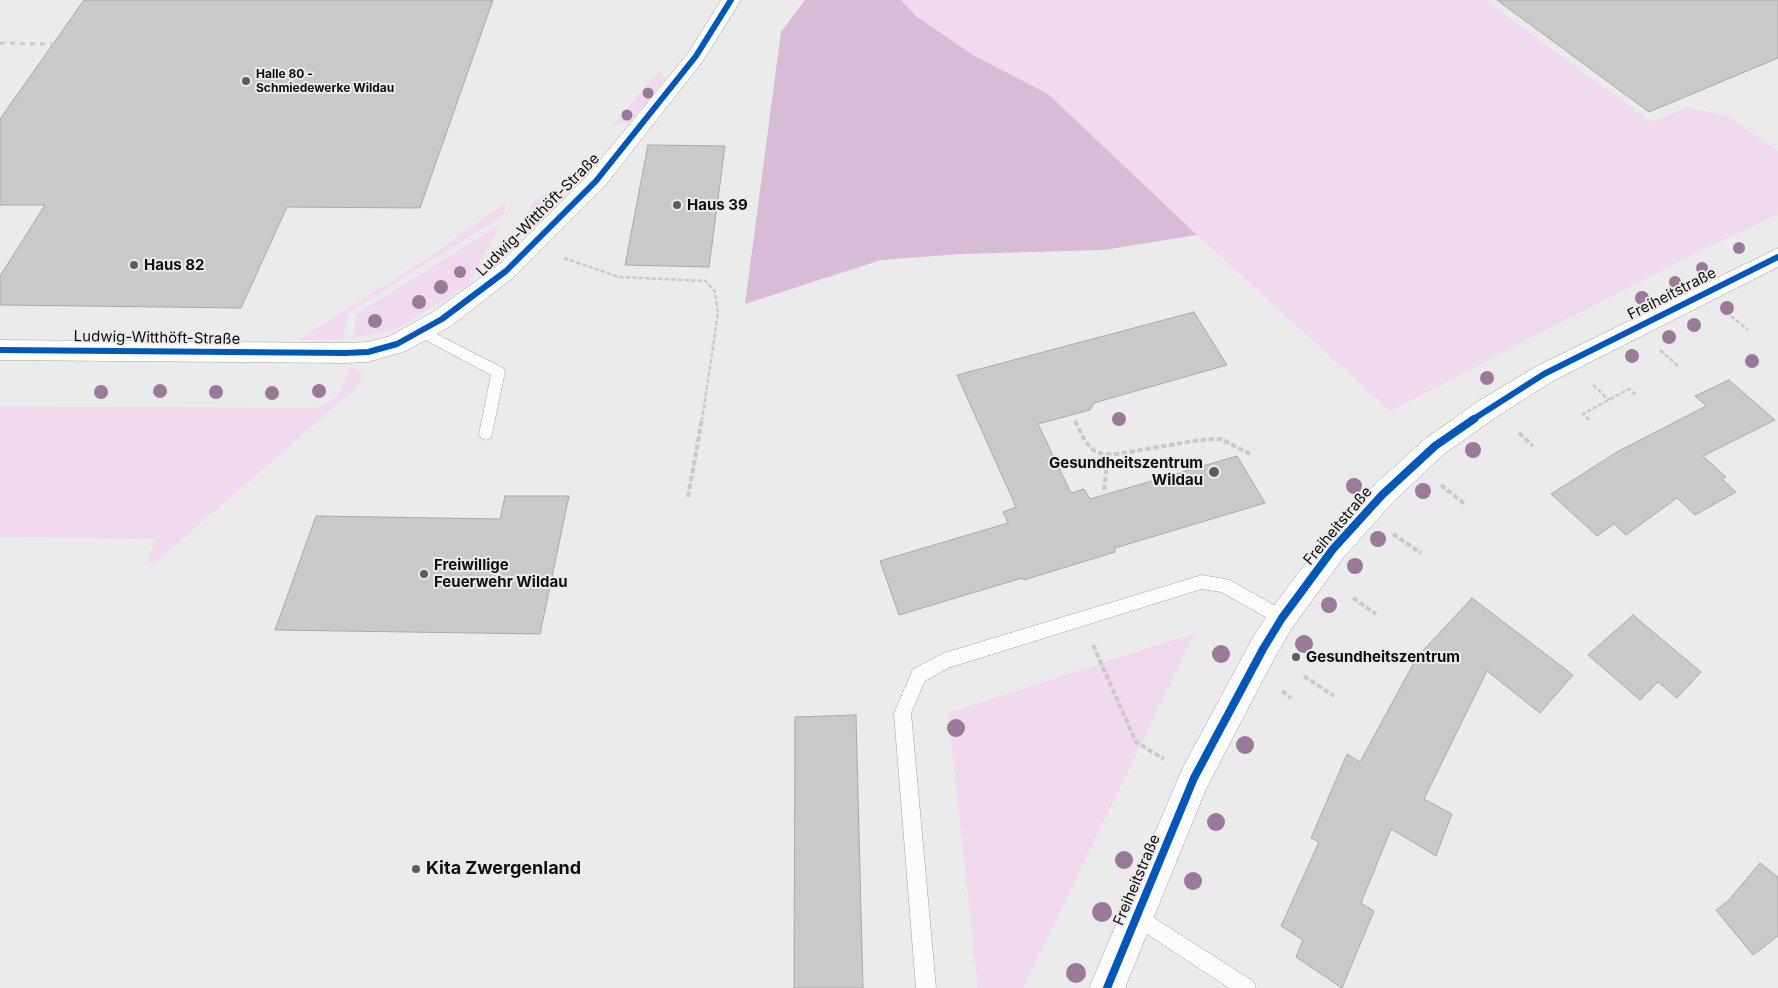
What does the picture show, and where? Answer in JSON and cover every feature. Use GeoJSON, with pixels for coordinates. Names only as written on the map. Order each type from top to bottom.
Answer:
{"type":"FeatureCollection","features":[{"type":"Feature","properties":{"kind":"street","name":"Ludwig-Witthöft-Straße"},"geometry":{"type":"LineString","coordinates":[[0,350],[360,353],[397,344],[472,297],[506,271],[596,181],[696,56],[731,0]]}},
{"type":"Feature","properties":{"kind":"street","name":"Freiheitstraße"},"geometry":{"type":"LineString","coordinates":[[1107,988],[1203,758],[1262,649],[1333,548],[1382,495],[1435,446],[1489,408],[1544,374],[1778,257]]}},
{"type":"Feature","properties":{"kind":"lane"},"geometry":{"type":"LineString","coordinates":[[421,330],[498,372],[486,434]]}},
{"type":"Feature","properties":{"kind":"lane"},"geometry":{"type":"LineString","coordinates":[[926,988],[902,713],[919,676],[944,661],[1202,582],[1224,586],[1282,618]]}},
{"type":"Feature","properties":{"kind":"lane"},"geometry":{"type":"LineString","coordinates":[[1137,916],[1246,988]]}},
{"type":"Feature","properties":{"kind":"path"},"geometry":{"type":"LineString","coordinates":[[531,246],[619,277],[706,281],[715,292],[718,313],[700,434],[688,497]]}},
{"type":"Feature","properties":{"kind":"path"},"geometry":{"type":"LineString","coordinates":[[1731,316],[1748,330]]}},
{"type":"Feature","properties":{"kind":"path"},"geometry":{"type":"LineString","coordinates":[[1666,355],[1679,367]]}},
{"type":"Feature","properties":{"kind":"path"},"geometry":{"type":"LineString","coordinates":[[1589,420],[1583,414],[1629,389],[1636,395]]}},
{"type":"Feature","properties":{"kind":"path"},"geometry":{"type":"LineString","coordinates":[[1600,392],[1609,400]]}},
{"type":"Feature","properties":{"kind":"path"},"geometry":{"type":"LineString","coordinates":[[1075,421],[1085,441],[1093,450],[1108,454],[1118,454],[1198,440],[1221,439],[1250,454]]}},
{"type":"Feature","properties":{"kind":"path"},"geometry":{"type":"LineString","coordinates":[[1520,433],[1534,446]]}},
{"type":"Feature","properties":{"kind":"path"},"geometry":{"type":"LineString","coordinates":[[1104,490],[1108,454]]}},
{"type":"Feature","properties":{"kind":"path"},"geometry":{"type":"LineString","coordinates":[[1451,493],[1466,505]]}},
{"type":"Feature","properties":{"kind":"path"},"geometry":{"type":"LineString","coordinates":[[1404,541],[1421,554]]}},
{"type":"Feature","properties":{"kind":"path"},"geometry":{"type":"LineString","coordinates":[[1353,598],[1376,614]]}},
{"type":"Feature","properties":{"kind":"path"},"geometry":{"type":"LineString","coordinates":[[1082,619],[1136,742],[1164,759]]}},
{"type":"Feature","properties":{"kind":"path"},"geometry":{"type":"LineString","coordinates":[[1304,676],[1334,696]]}},
{"type":"Feature","properties":{"kind":"path"},"geometry":{"type":"LineString","coordinates":[[1278,689],[1291,698]]}},
{"type":"Feature","properties":{"kind":"shaded area"},"geometry":{"type":"Polygon","coordinates":[[[805,0],[901,0],[916,16],[973,55],[1048,94],[1197,235],[1104,250],[960,254],[881,260],[745,304],[781,32],[805,0]]]}},
{"type":"Feature","properties":{"kind":"shaded area"},"geometry":{"type":"Polygon","coordinates":[[[901,0],[1485,0],[1651,122],[1686,107],[1727,116],[1778,151],[1778,215],[1705,248],[1390,411],[1197,235],[1048,94],[973,55],[916,16],[901,0]]]}},
{"type":"Feature","properties":{"kind":"shaded area"},"geometry":{"type":"Polygon","coordinates":[[[660,70],[665,79],[630,122],[612,126],[660,70]]]}},
{"type":"Feature","properties":{"kind":"shaded area"},"geometry":{"type":"Polygon","coordinates":[[[556,187],[561,197],[527,228],[531,204],[556,187]]]}},
{"type":"Feature","properties":{"kind":"shaded area"},"geometry":{"type":"Polygon","coordinates":[[[506,202],[504,215],[348,313],[343,339],[298,340],[431,256],[506,202]]]}},
{"type":"Feature","properties":{"kind":"shaded area"},"geometry":{"type":"Polygon","coordinates":[[[501,224],[468,285],[401,326],[385,332],[353,338],[357,314],[501,224]]]}},
{"type":"Feature","properties":{"kind":"shaded area"},"geometry":{"type":"Polygon","coordinates":[[[350,367],[356,369],[362,375],[359,385],[156,562],[147,562],[156,539],[0,537],[0,406],[313,408],[323,406],[337,396],[342,389],[350,367]]]}},
{"type":"Feature","properties":{"kind":"shaded area"},"geometry":{"type":"Polygon","coordinates":[[[1195,633],[1023,988],[978,988],[948,713],[1195,633]]]}},
{"type":"Feature","properties":{"kind":"building","name":"Halle 80 - Schmiedewerke Wildau"},"geometry":{"type":"Polygon","coordinates":[[[84,0],[493,0],[420,208],[287,207],[241,308],[0,305],[0,276],[45,205],[0,205],[0,119],[84,0]]]}},
{"type":"Feature","properties":{"kind":"building"},"geometry":{"type":"Polygon","coordinates":[[[1497,0],[1778,0],[1778,58],[1649,112],[1497,0]]]}},
{"type":"Feature","properties":{"kind":"building","name":"Haus 39"},"geometry":{"type":"Polygon","coordinates":[[[648,145],[725,146],[709,267],[625,265],[648,145]]]}},
{"type":"Feature","properties":{"kind":"building","name":"Gesundheitszentrum Wildau"},"geometry":{"type":"Polygon","coordinates":[[[1194,312],[1227,365],[1094,403],[1090,410],[1038,424],[1071,493],[1084,489],[1090,499],[1237,456],[1265,503],[1115,548],[1115,552],[1024,580],[1022,578],[899,615],[880,561],[1008,523],[1003,512],[1016,507],[957,375],[1194,312]]]}},
{"type":"Feature","properties":{"kind":"building"},"geometry":{"type":"Polygon","coordinates":[[[1729,380],[1775,420],[1703,456],[1726,477],[1722,479],[1736,492],[1695,515],[1677,498],[1626,535],[1614,524],[1597,536],[1551,494],[1617,452],[1706,406],[1695,396],[1729,380]]]}},
{"type":"Feature","properties":{"kind":"building","name":"Freiwillige Feuerwehr Wildau"},"geometry":{"type":"Polygon","coordinates":[[[505,496],[569,496],[540,634],[275,630],[316,516],[500,519],[505,496]]]}},
{"type":"Feature","properties":{"kind":"building"},"geometry":{"type":"Polygon","coordinates":[[[1472,598],[1573,675],[1540,713],[1487,671],[1424,799],[1452,814],[1436,856],[1391,829],[1361,903],[1374,911],[1342,988],[1296,957],[1303,940],[1281,926],[1319,842],[1311,838],[1347,754],[1360,762],[1417,657],[1472,598]]]}},
{"type":"Feature","properties":{"kind":"building"},"geometry":{"type":"Polygon","coordinates":[[[1633,615],[1701,672],[1677,698],[1658,682],[1640,700],[1588,655],[1633,615]]]}},
{"type":"Feature","properties":{"kind":"building"},"geometry":{"type":"Polygon","coordinates":[[[856,715],[863,988],[794,988],[795,717],[856,715]]]}},
{"type":"Feature","properties":{"kind":"building"},"geometry":{"type":"Polygon","coordinates":[[[1760,863],[1778,877],[1778,936],[1753,955],[1716,910],[1728,901],[1760,863]]]}},
{"type":"Feature","properties":{"kind":"railway"},"geometry":{"type":"LineString","coordinates":[[0,43],[53,44]]}},
{"type":"Feature","properties":{"kind":"cycle path"},"geometry":{"type":"LineString","coordinates":[[0,350],[345,353],[368,352],[397,344],[442,319],[506,271],[596,181],[696,56],[731,0]]}},
{"type":"Feature","properties":{"kind":"cycle path"},"geometry":{"type":"LineString","coordinates":[[1107,988],[1194,778],[1263,649],[1282,618],[1333,549],[1382,495],[1435,446],[1489,408],[1544,374],[1778,257]]}},
{"type":"Feature","properties":{"kind":"place","name":"Halle 80 - Schmiedewerke Wildau"},"geometry":{"type":"Point","coordinates":[246,81]}},
{"type":"Feature","properties":{"kind":"place","name":"Haus 39"},"geometry":{"type":"Point","coordinates":[677,205]}},
{"type":"Feature","properties":{"kind":"place","name":"Haus 82"},"geometry":{"type":"Point","coordinates":[134,265]}},
{"type":"Feature","properties":{"kind":"place","name":"Gesundheitszentrum Wildau"},"geometry":{"type":"Point","coordinates":[1214,472]}},
{"type":"Feature","properties":{"kind":"place","name":"Freiwillige Feuerwehr Wildau"},"geometry":{"type":"Point","coordinates":[424,574]}},
{"type":"Feature","properties":{"kind":"place","name":"Gesundheitszentrum"},"geometry":{"type":"Point","coordinates":[1296,657]}},
{"type":"Feature","properties":{"kind":"place","name":"Kita Zwergenland"},"geometry":{"type":"Point","coordinates":[416,869]}}]}
